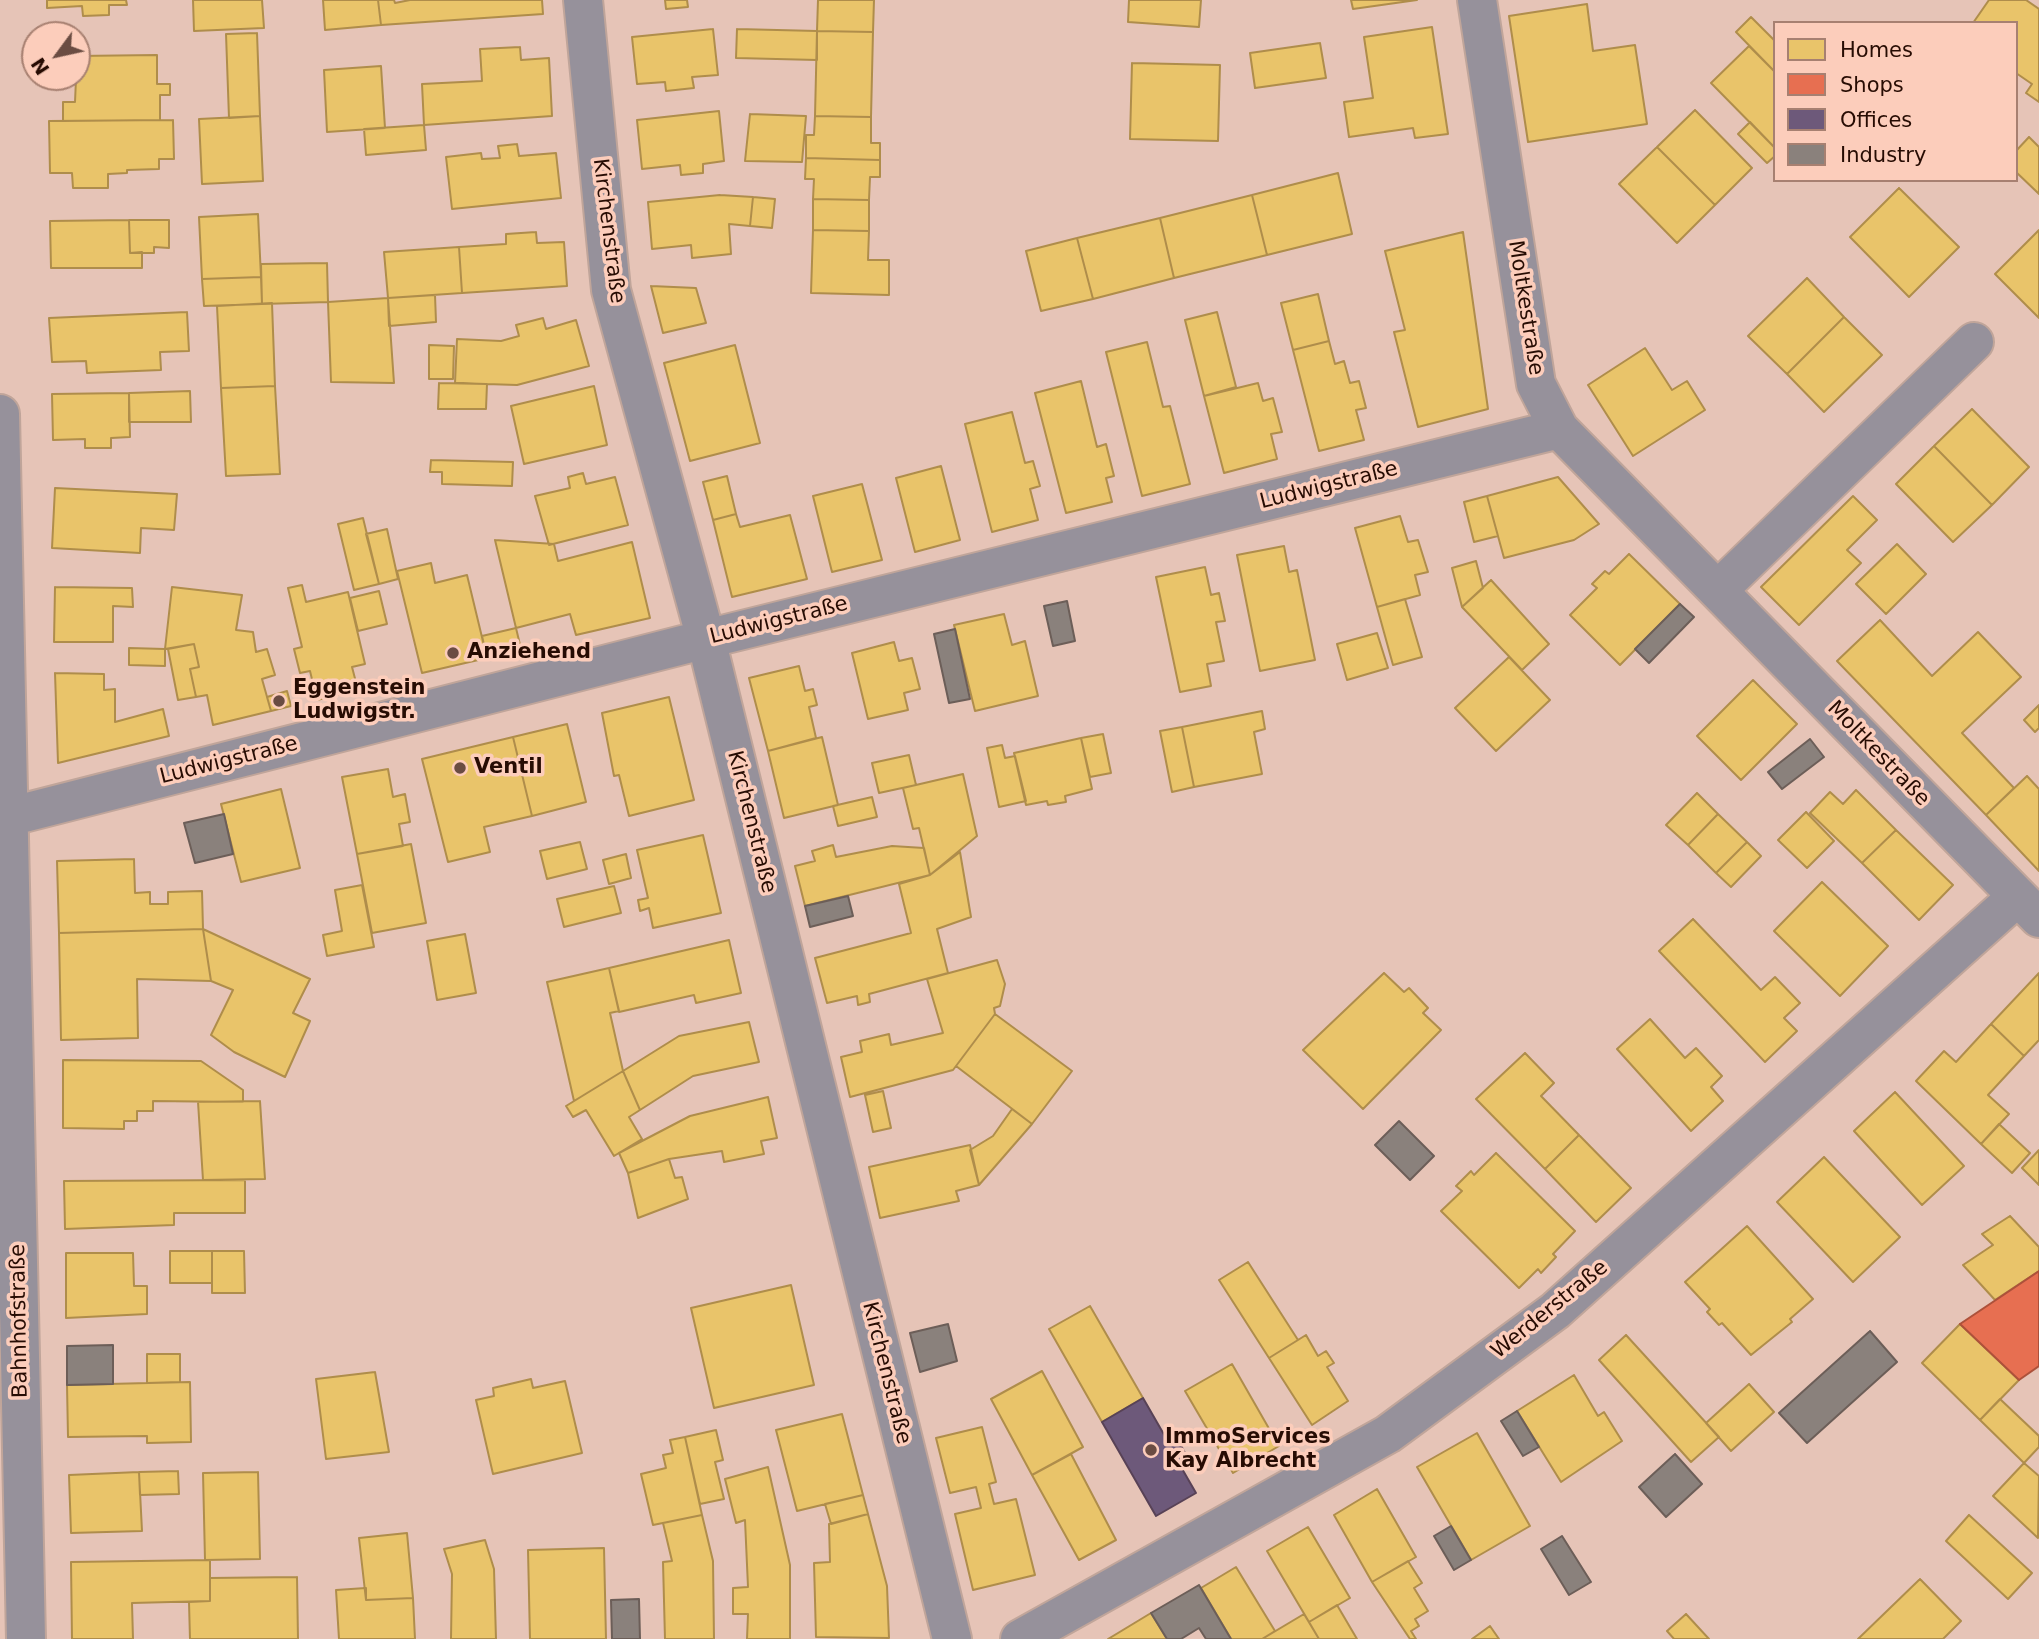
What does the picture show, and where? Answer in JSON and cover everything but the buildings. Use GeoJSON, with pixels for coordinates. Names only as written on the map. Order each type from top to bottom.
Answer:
{"type":"FeatureCollection","features":[{"type":"Feature","properties":{"kind":"street","name":"Kirchenstraße"},"geometry":{"type":"LineString","coordinates":[[583,0],[611,290],[706,639],[952,1639]]}},
{"type":"Feature","properties":{"kind":"street","name":"Moltkestraße"},"geometry":{"type":"LineString","coordinates":[[1477,0],[1536,384],[1559,429],[2028,907]]}},
{"type":"Feature","properties":{"kind":"street"},"geometry":{"type":"LineString","coordinates":[[1718,590],[1974,342]]}},
{"type":"Feature","properties":{"kind":"street","name":"Bahnhofstraße"},"geometry":{"type":"LineString","coordinates":[[0,414],[5,818],[26,1639]]}},
{"type":"Feature","properties":{"kind":"street","name":"Ludwigstraße"},"geometry":{"type":"LineString","coordinates":[[5,818],[706,639],[1559,429]]}},
{"type":"Feature","properties":{"kind":"street","name":"Werderstraße"},"geometry":{"type":"LineString","coordinates":[[1020,1639],[1388,1434],[1544,1319],[2028,907]]}},
{"type":"Feature","properties":{"kind":"place","name":"Anziehend"},"geometry":{"type":"Point","coordinates":[453,653]}},
{"type":"Feature","properties":{"kind":"place","name":"Eggenstein Ludwigstr."},"geometry":{"type":"Point","coordinates":[279,701]}},
{"type":"Feature","properties":{"kind":"place","name":"Ventil"},"geometry":{"type":"Point","coordinates":[460,768]}},
{"type":"Feature","properties":{"kind":"place","name":"ImmoServices Kay Albrecht"},"geometry":{"type":"Point","coordinates":[1151,1450]}}]}
